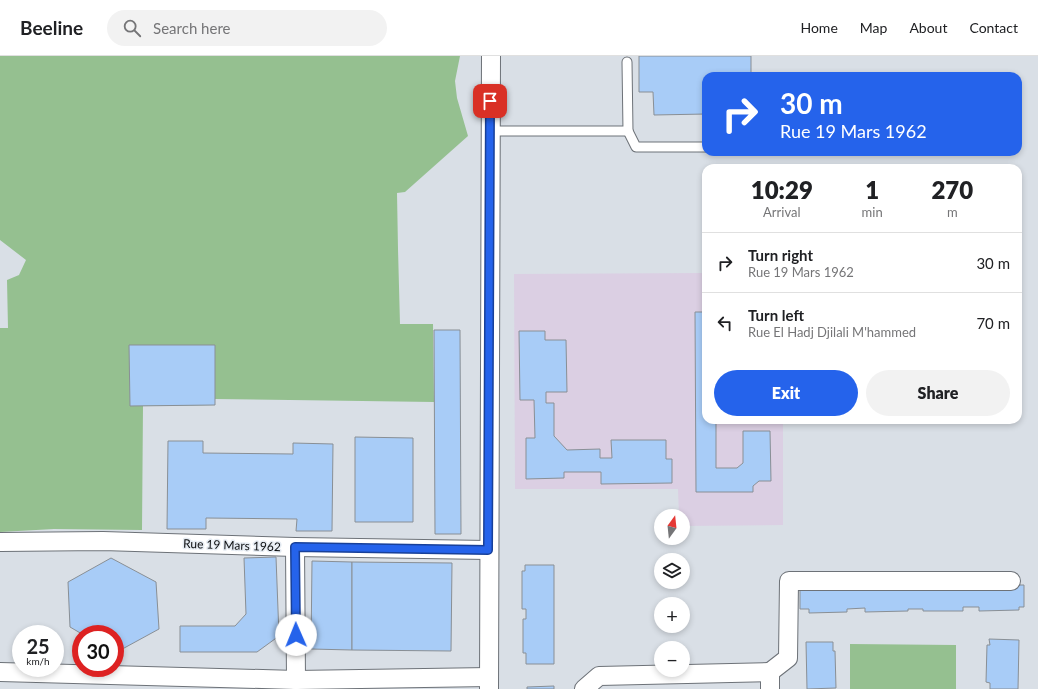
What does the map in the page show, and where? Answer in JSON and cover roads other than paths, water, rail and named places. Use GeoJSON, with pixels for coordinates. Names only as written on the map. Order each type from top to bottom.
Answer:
{"type":"FeatureCollection","features":[{"type":"Feature","properties":{"kind":"street"},"geometry":{"type":"LineString","coordinates":[[0,672],[265,684],[296,680],[489,683],[488,550],[491,56]]}},
{"type":"Feature","properties":{"kind":"street","name":"Rue 19 Mars 1962"},"geometry":{"type":"LineString","coordinates":[[0,542],[103,541],[295,547],[488,550]]}},
{"type":"Feature","properties":{"kind":"street"},"geometry":{"type":"LineString","coordinates":[[295,547],[296,680]]}},
{"type":"Feature","properties":{"kind":"street"},"geometry":{"type":"LineString","coordinates":[[584,689],[599,676],[770,681],[788,658],[789,581],[1011,581]]}},
{"type":"Feature","properties":{"kind":"lane"},"geometry":{"type":"LineString","coordinates":[[627,62],[628,131],[636,147],[702,147]]}},
{"type":"Feature","properties":{"kind":"lane"},"geometry":{"type":"LineString","coordinates":[[490,131],[628,131]]}}]}
